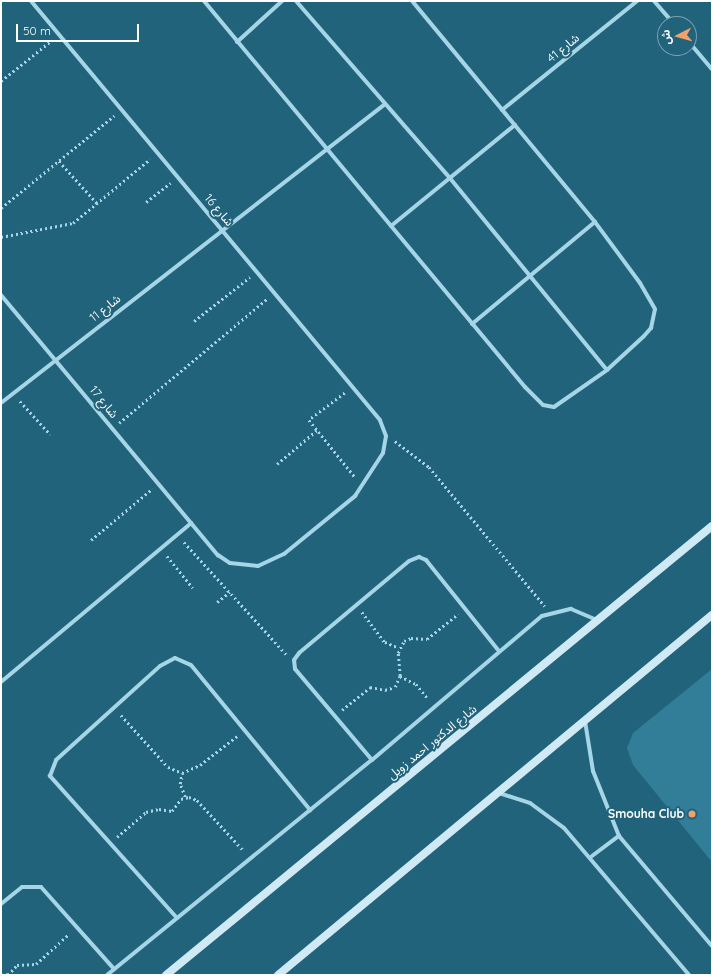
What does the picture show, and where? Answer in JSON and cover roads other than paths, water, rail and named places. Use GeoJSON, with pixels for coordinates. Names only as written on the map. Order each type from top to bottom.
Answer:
{"type":"FeatureCollection","features":[{"type":"Feature","properties":{"kind":"street","name":"شارع 16"},"geometry":{"type":"LineString","coordinates":[[30,1],[354,386],[380,420],[386,436]]}},
{"type":"Feature","properties":{"kind":"street"},"geometry":{"type":"LineString","coordinates":[[204,1],[236,42],[525,387],[548,407],[561,405],[607,370],[644,336],[655,309],[640,283],[595,222],[412,1]]}},
{"type":"Feature","properties":{"kind":"street"},"geometry":{"type":"LineString","coordinates":[[236,42],[282,1]]}},
{"type":"Feature","properties":{"kind":"street"},"geometry":{"type":"LineString","coordinates":[[296,1],[384,105],[449,177],[527,275],[607,370]]}},
{"type":"Feature","properties":{"kind":"street","name":"شارع 41"},"geometry":{"type":"LineString","coordinates":[[502,110],[637,1]]}},
{"type":"Feature","properties":{"kind":"street"},"geometry":{"type":"LineString","coordinates":[[654,1],[667,16]]}},
{"type":"Feature","properties":{"kind":"street"},"geometry":{"type":"LineString","coordinates":[[697,51],[712,69]]}},
{"type":"Feature","properties":{"kind":"street","name":"شارع 11"},"geometry":{"type":"LineString","coordinates":[[1,403],[56,358],[328,150],[384,105]]}},
{"type":"Feature","properties":{"kind":"street"},"geometry":{"type":"LineString","coordinates":[[391,226],[515,124]]}},
{"type":"Feature","properties":{"kind":"street"},"geometry":{"type":"LineString","coordinates":[[472,324],[527,275],[595,222]]}},
{"type":"Feature","properties":{"kind":"street","name":"شارع 17"},"geometry":{"type":"LineString","coordinates":[[1,295],[56,358],[218,555],[237,564],[258,566],[303,540],[364,487],[379,463],[386,436]]}},
{"type":"Feature","properties":{"kind":"street"},"geometry":{"type":"LineString","coordinates":[[1,682],[191,523]]}},
{"type":"Feature","properties":{"kind":"street","name":"شارع الدكتور احمد زويل"},"geometry":{"type":"LineString","coordinates":[[166,975],[599,621],[712,526]]}},
{"type":"Feature","properties":{"kind":"street"},"geometry":{"type":"LineString","coordinates":[[372,760],[298,673],[294,663],[299,653],[412,559],[419,557],[426,560],[498,650]]}},
{"type":"Feature","properties":{"kind":"street"},"geometry":{"type":"LineString","coordinates":[[106,975],[372,760],[498,650],[550,612],[581,610],[599,621]]}},
{"type":"Feature","properties":{"kind":"street"},"geometry":{"type":"LineString","coordinates":[[278,975],[496,792],[712,616]]}},
{"type":"Feature","properties":{"kind":"street"},"geometry":{"type":"LineString","coordinates":[[177,918],[52,782],[50,770],[56,760],[160,666],[175,658],[191,665],[310,810]]}},
{"type":"Feature","properties":{"kind":"street"},"geometry":{"type":"LineString","coordinates":[[585,720],[592,748],[593,771],[619,836],[712,946]]}},
{"type":"Feature","properties":{"kind":"street"},"geometry":{"type":"LineString","coordinates":[[496,792],[515,797],[545,812],[592,856],[689,975]]}},
{"type":"Feature","properties":{"kind":"street"},"geometry":{"type":"LineString","coordinates":[[592,856],[619,836]]}},
{"type":"Feature","properties":{"kind":"street"},"geometry":{"type":"LineString","coordinates":[[1,904],[22,887],[36,885],[77,927],[114,969]]}},
{"type":"Feature","properties":{"kind":"place","name":"Smouha Club"},"geometry":{"type":"Point","coordinates":[692,814]}}]}
